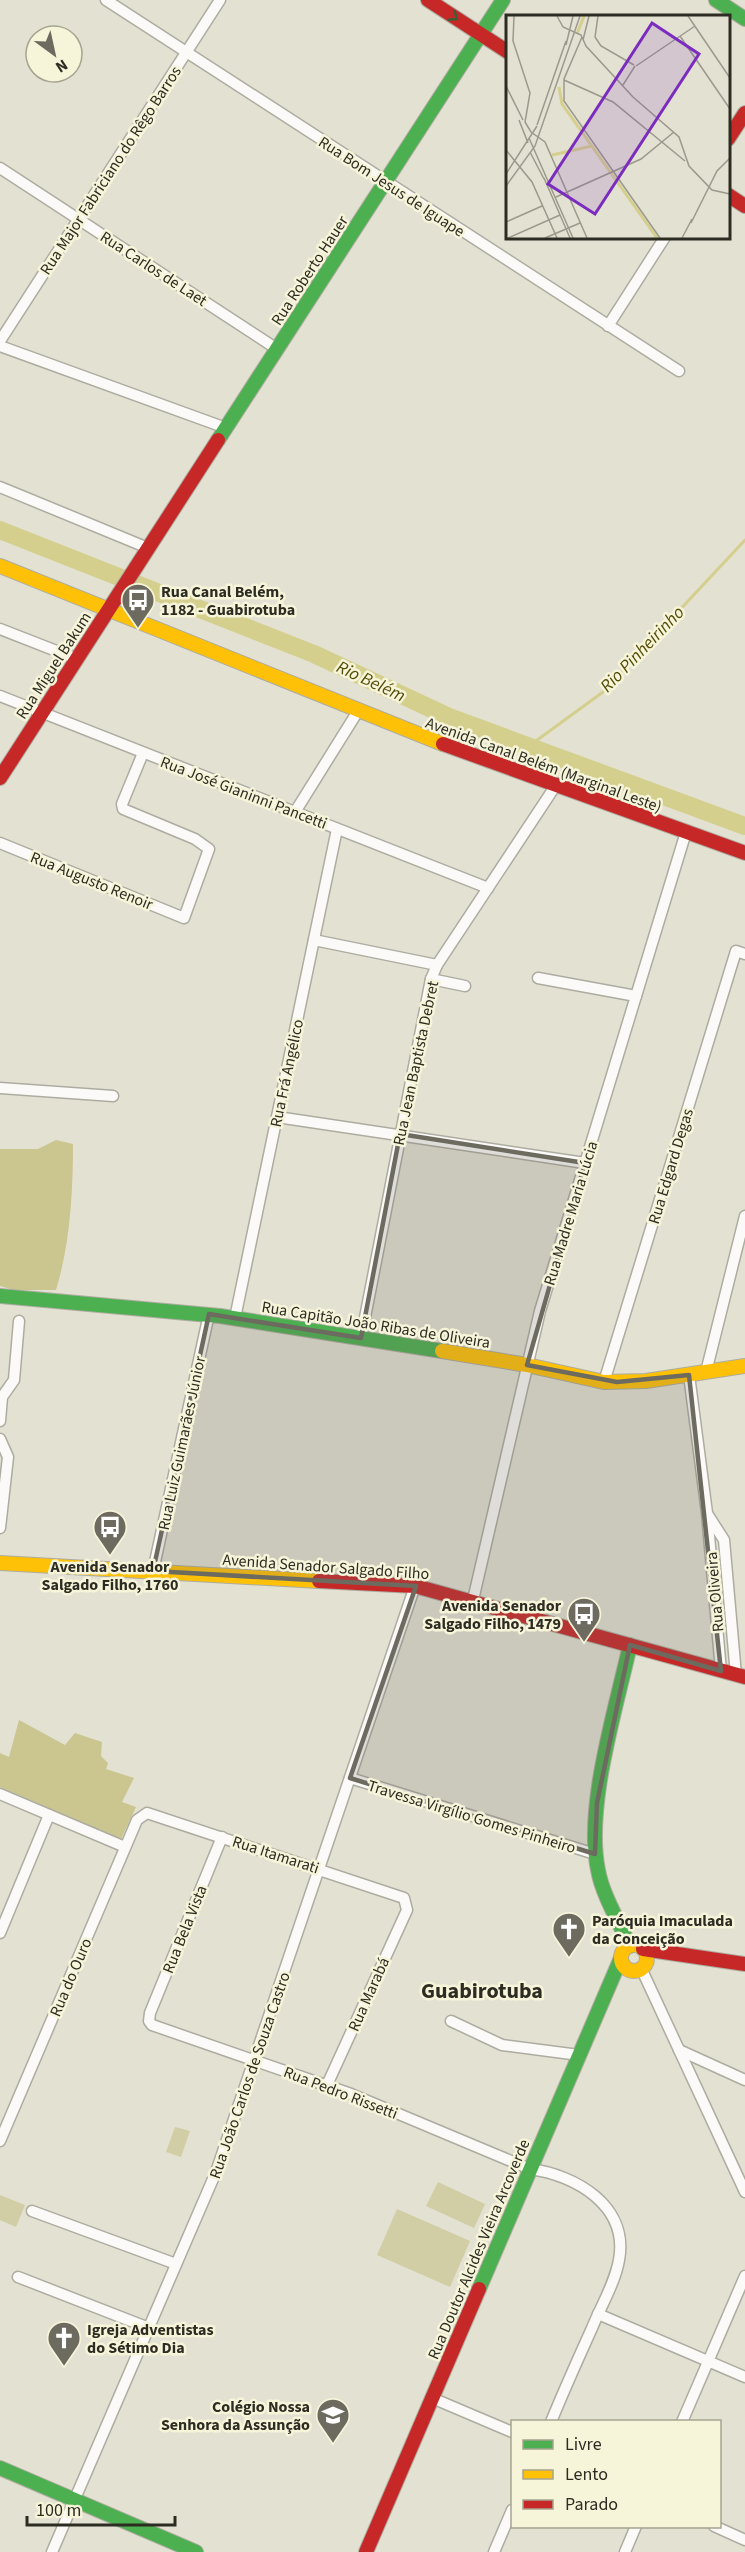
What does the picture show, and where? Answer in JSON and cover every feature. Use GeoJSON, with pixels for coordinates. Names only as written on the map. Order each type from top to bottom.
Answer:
{"type":"FeatureCollection","features":[{"type":"Feature","properties":{"kind":"street","name":"Rua Bom Jesus de Iguape"},"geometry":{"type":"LineString","coordinates":[[106,0],[679,371]]}},
{"type":"Feature","properties":{"kind":"street","name":"Rua Major Fabriciano do Rêgo Barros"},"geometry":{"type":"LineString","coordinates":[[0,341],[220,0]]}},
{"type":"Feature","properties":{"kind":"street"},"geometry":{"type":"LineString","coordinates":[[428,0],[506,51]]}},
{"type":"Feature","properties":{"kind":"street","name":"Rua Roberto Hauer"},"geometry":{"type":"LineString","coordinates":[[145,553],[503,0]]}},
{"type":"Feature","properties":{"kind":"street"},"geometry":{"type":"LineString","coordinates":[[716,0],[745,19]]}},
{"type":"Feature","properties":{"kind":"street"},"geometry":{"type":"LineString","coordinates":[[730,137],[745,113]]}},
{"type":"Feature","properties":{"kind":"street","name":"Rua Carlos de Laet"},"geometry":{"type":"LineString","coordinates":[[0,168],[277,349]]}},
{"type":"Feature","properties":{"kind":"street"},"geometry":{"type":"LineString","coordinates":[[730,196],[745,206]]}},
{"type":"Feature","properties":{"kind":"street"},"geometry":{"type":"LineString","coordinates":[[608,326],[664,238]]}},
{"type":"Feature","properties":{"kind":"street"},"geometry":{"type":"LineString","coordinates":[[0,346],[226,428]]}},
{"type":"Feature","properties":{"kind":"street"},"geometry":{"type":"LineString","coordinates":[[0,487],[145,553]]}},
{"type":"Feature","properties":{"kind":"street","name":"Rua Miguel Bakum"},"geometry":{"type":"LineString","coordinates":[[0,778],[145,553]]}},
{"type":"Feature","properties":{"kind":"street","name":"Avenida Canal Belém (Marginal Leste)"},"geometry":{"type":"LineString","coordinates":[[0,566],[112,605],[420,737],[745,854]]}},
{"type":"Feature","properties":{"kind":"street"},"geometry":{"type":"LineString","coordinates":[[0,629],[77,659]]}},
{"type":"Feature","properties":{"kind":"street","name":"Rua José Gianinni Pancetti"},"geometry":{"type":"LineString","coordinates":[[0,696],[488,888]]}},
{"type":"Feature","properties":{"kind":"street"},"geometry":{"type":"LineString","coordinates":[[295,812],[358,711]]}},
{"type":"Feature","properties":{"kind":"street","name":"Rua Augusto Renoir"},"geometry":{"type":"LineString","coordinates":[[0,843],[184,918],[209,849],[195,839],[123,809],[122,804],[143,753]]}},
{"type":"Feature","properties":{"kind":"street","name":"Rua Jean Baptista Debret"},"geometry":{"type":"LineString","coordinates":[[361,1338],[431,979],[437,965],[556,785]]}},
{"type":"Feature","properties":{"kind":"street","name":"Rua Frá Angélico"},"geometry":{"type":"LineString","coordinates":[[235,1318],[337,829]]}},
{"type":"Feature","properties":{"kind":"street","name":"Rua Madre Maria Lúcia"},"geometry":{"type":"LineString","coordinates":[[473,1600],[540,1311],[686,832]]}},
{"type":"Feature","properties":{"kind":"street"},"geometry":{"type":"LineString","coordinates":[[314,940],[437,965]]}},
{"type":"Feature","properties":{"kind":"street","name":"Rua Edgard Degas"},"geometry":{"type":"LineString","coordinates":[[604,1382],[741,952]]}},
{"type":"Feature","properties":{"kind":"street"},"geometry":{"type":"LineString","coordinates":[[538,978],[636,996]]}},
{"type":"Feature","properties":{"kind":"street"},"geometry":{"type":"LineString","coordinates":[[431,979],[465,986]]}},
{"type":"Feature","properties":{"kind":"street"},"geometry":{"type":"LineString","coordinates":[[0,1088],[113,1096]]}},
{"type":"Feature","properties":{"kind":"street"},"geometry":{"type":"LineString","coordinates":[[277,1117],[585,1163]]}},
{"type":"Feature","properties":{"kind":"street"},"geometry":{"type":"LineString","coordinates":[[706,1372],[745,1216]]}},
{"type":"Feature","properties":{"kind":"street","name":"Rua Capitão João Ribas de Oliveira"},"geometry":{"type":"LineString","coordinates":[[0,1296],[208,1314],[527,1365],[604,1382],[638,1382],[745,1366]]}},
{"type":"Feature","properties":{"kind":"street","name":"Rua Luiz Guimarães Júnior"},"geometry":{"type":"LineString","coordinates":[[153,1571],[208,1314]]}},
{"type":"Feature","properties":{"kind":"street"},"geometry":{"type":"LineString","coordinates":[[0,1421],[2,1397],[14,1380],[19,1321]]}},
{"type":"Feature","properties":{"kind":"street","name":"Rua Oliveira"},"geometry":{"type":"LineString","coordinates":[[689,1375],[707,1513],[721,1671]]}},
{"type":"Feature","properties":{"kind":"street"},"geometry":{"type":"LineString","coordinates":[[0,1439],[8,1457],[0,1528]]}},
{"type":"Feature","properties":{"kind":"street","name":"Rua Oliveira"},"geometry":{"type":"LineString","coordinates":[[707,1513],[724,1540],[740,1676]]}},
{"type":"Feature","properties":{"kind":"street","name":"Avenida Senador Salgado Filho"},"geometry":{"type":"LineString","coordinates":[[0,1563],[416,1586],[740,1676]]}},
{"type":"Feature","properties":{"kind":"street","name":"Rua João Carlos de Souza Castro"},"geometry":{"type":"LineString","coordinates":[[52,2552],[216,2172],[416,1586]]}},
{"type":"Feature","properties":{"kind":"street"},"geometry":{"type":"LineString","coordinates":[[630,1645],[597,1803],[595,1854],[602,1882],[637,1948],[646,1957],[641,1968],[745,2192]]}},
{"type":"Feature","properties":{"kind":"street","name":"Travessa Virgílio Gomes Pinheiro"},"geometry":{"type":"LineString","coordinates":[[350,1778],[595,1854]]}},
{"type":"Feature","properties":{"kind":"street"},"geometry":{"type":"LineString","coordinates":[[0,1794],[125,1847]]}},
{"type":"Feature","properties":{"kind":"street","name":"Rua Itamarati"},"geometry":{"type":"LineString","coordinates":[[142,1814],[151,1813],[401,1896],[406,1902]]}},
{"type":"Feature","properties":{"kind":"street","name":"Rua do Ouro"},"geometry":{"type":"LineString","coordinates":[[0,2141],[125,1847],[142,1814]]}},
{"type":"Feature","properties":{"kind":"street"},"geometry":{"type":"LineString","coordinates":[[0,1933],[49,1815]]}},
{"type":"Feature","properties":{"kind":"street","name":"Rua Bela Vista"},"geometry":{"type":"LineString","coordinates":[[149,2021],[150,2013],[222,1837]]}},
{"type":"Feature","properties":{"kind":"street","name":"Rua Marabá"},"geometry":{"type":"LineString","coordinates":[[327,2085],[406,1910],[406,1902]]}},
{"type":"Feature","properties":{"kind":"street"},"geometry":{"type":"LineString","coordinates":[[641,1968],[630,1970],[623,1966],[622,1952],[637,1948],[745,1964]]}},
{"type":"Feature","properties":{"kind":"street","name":"Rua Doutor Alcides Vieira Arcoverde"},"geometry":{"type":"LineString","coordinates":[[366,2552],[621,1958]]}},
{"type":"Feature","properties":{"kind":"street","name":"Rua Pedro Rissetti"},"geometry":{"type":"LineString","coordinates":[[149,2021],[155,2026],[327,2085],[530,2169],[547,2172],[592,2193],[608,2208],[615,2219],[620,2238],[619,2261],[550,2420]]}},
{"type":"Feature","properties":{"kind":"street"},"geometry":{"type":"LineString","coordinates":[[451,2021],[502,2045],[579,2055]]}},
{"type":"Feature","properties":{"kind":"street"},"geometry":{"type":"LineString","coordinates":[[679,2050],[745,2080]]}},
{"type":"Feature","properties":{"kind":"street"},"geometry":{"type":"LineString","coordinates":[[32,2211],[176,2264]]}},
{"type":"Feature","properties":{"kind":"street"},"geometry":{"type":"LineString","coordinates":[[682,2420],[745,2276]]}},
{"type":"Feature","properties":{"kind":"street"},"geometry":{"type":"LineString","coordinates":[[18,2277],[149,2328]]}},
{"type":"Feature","properties":{"kind":"street"},"geometry":{"type":"LineString","coordinates":[[598,2314],[745,2377]]}},
{"type":"Feature","properties":{"kind":"street"},"geometry":{"type":"LineString","coordinates":[[432,2398],[511,2431]]}},
{"type":"Feature","properties":{"kind":"street"},"geometry":{"type":"LineString","coordinates":[[0,2468],[195,2552]]}},
{"type":"Feature","properties":{"kind":"street"},"geometry":{"type":"LineString","coordinates":[[494,2552],[511,2514]]}},
{"type":"Feature","properties":{"kind":"street"},"geometry":{"type":"LineString","coordinates":[[625,2552],[635,2528]]}},
{"type":"Feature","properties":{"kind":"street"},"geometry":{"type":"LineString","coordinates":[[718,2528],[745,2540]]}},
{"type":"Feature","properties":{"kind":"highlighted area"},"geometry":{"type":"Polygon","coordinates":[[[400,1134],[585,1163],[527,1365],[617,1382],[689,1375],[721,1671],[630,1645],[597,1803],[595,1854],[350,1778],[416,1586],[153,1571],[209,1314],[361,1338],[400,1134]]]}},
{"type":"Feature","properties":{"kind":"shaded area"},"geometry":{"type":"Polygon","coordinates":[[[56,1140],[73,1144],[70,1218],[65,1255],[56,1290],[14,1290],[0,1286],[0,1149],[38,1149],[56,1140]]]}},
{"type":"Feature","properties":{"kind":"shaded area"},"geometry":{"type":"Polygon","coordinates":[[[19,1720],[65,1745],[75,1733],[102,1742],[101,1756],[108,1763],[106,1769],[134,1778],[122,1802],[136,1807],[121,1839],[0,1787],[0,1753],[9,1757],[19,1720]]]}},
{"type":"Feature","properties":{"kind":"shaded area"},"geometry":{"type":"Polygon","coordinates":[[[175,2127],[190,2131],[181,2157],[166,2152],[175,2127]]]}},
{"type":"Feature","properties":{"kind":"shaded area"},"geometry":{"type":"Polygon","coordinates":[[[438,2182],[485,2204],[474,2228],[426,2206],[438,2182]]]}},
{"type":"Feature","properties":{"kind":"shaded area"},"geometry":{"type":"Polygon","coordinates":[[[0,2195],[25,2205],[16,2227],[0,2220],[0,2195]]]}},
{"type":"Feature","properties":{"kind":"shaded area"},"geometry":{"type":"Polygon","coordinates":[[[397,2209],[470,2241],[450,2287],[377,2255],[397,2209]]]}},
{"type":"Feature","properties":{"kind":"waterway","name":"Rio Belém"},"geometry":{"type":"LineString","coordinates":[[0,530],[314,654],[449,717],[745,826]]}},
{"type":"Feature","properties":{"kind":"waterway","name":"Rio Pinheirinho"},"geometry":{"type":"LineString","coordinates":[[529,746],[603,692],[745,540]]}},
{"type":"Feature","properties":{"kind":"traffic: fast"},"geometry":{"type":"LineString","coordinates":[[218,440],[503,0]]}},
{"type":"Feature","properties":{"kind":"traffic: fast"},"geometry":{"type":"LineString","coordinates":[[716,0],[745,19]]}},
{"type":"Feature","properties":{"kind":"traffic: fast"},"geometry":{"type":"LineString","coordinates":[[0,1296],[220,1316],[442,1351]]}},
{"type":"Feature","properties":{"kind":"traffic: fast"},"geometry":{"type":"LineString","coordinates":[[630,1645],[604,1758],[599,1788],[595,1845],[603,1889],[630,1946]]}},
{"type":"Feature","properties":{"kind":"traffic: fast"},"geometry":{"type":"LineString","coordinates":[[479,2289],[621,1958]]}},
{"type":"Feature","properties":{"kind":"traffic: fast"},"geometry":{"type":"LineString","coordinates":[[0,2468],[196,2552]]}},
{"type":"Feature","properties":{"kind":"traffic: slow"},"geometry":{"type":"LineString","coordinates":[[0,566],[443,744]]}},
{"type":"Feature","properties":{"kind":"traffic: slow"},"geometry":{"type":"LineString","coordinates":[[442,1351],[527,1365],[604,1382],[646,1381],[745,1366]]}},
{"type":"Feature","properties":{"kind":"traffic: slow"},"geometry":{"type":"LineString","coordinates":[[0,1563],[319,1581]]}},
{"type":"Feature","properties":{"kind":"traffic: slow"},"geometry":{"type":"LineString","coordinates":[[634,1945],[643,1949],[647,1958],[643,1967],[634,1971],[625,1967],[621,1958],[625,1949],[634,1945]]}},
{"type":"Feature","properties":{"kind":"traffic: jam"},"geometry":{"type":"LineString","coordinates":[[428,0],[506,51]]}},
{"type":"Feature","properties":{"kind":"traffic: jam"},"geometry":{"type":"LineString","coordinates":[[730,136],[745,113]]}},
{"type":"Feature","properties":{"kind":"traffic: jam"},"geometry":{"type":"LineString","coordinates":[[730,196],[745,206]]}},
{"type":"Feature","properties":{"kind":"traffic: jam"},"geometry":{"type":"LineString","coordinates":[[0,778],[218,440]]}},
{"type":"Feature","properties":{"kind":"traffic: jam"},"geometry":{"type":"LineString","coordinates":[[443,744],[745,853]]}},
{"type":"Feature","properties":{"kind":"traffic: jam"},"geometry":{"type":"LineString","coordinates":[[319,1581],[415,1586],[745,1677]]}},
{"type":"Feature","properties":{"kind":"traffic: jam"},"geometry":{"type":"LineString","coordinates":[[643,1949],[745,1964]]}},
{"type":"Feature","properties":{"kind":"traffic: jam"},"geometry":{"type":"LineString","coordinates":[[366,2552],[479,2289]]}},
{"type":"Feature","properties":{"kind":"place","name":"Rua Canal Belém, 1182 - Guabirotuba"},"geometry":{"type":"Point","coordinates":[138,629]}},
{"type":"Feature","properties":{"kind":"place","name":"Avenida Senador Salgado Filho, 1760"},"geometry":{"type":"Point","coordinates":[110,1556]}},
{"type":"Feature","properties":{"kind":"place","name":"Avenida Senador Salgado Filho, 1479"},"geometry":{"type":"Point","coordinates":[584,1643]}},
{"type":"Feature","properties":{"kind":"place","name":"Paróquia Imaculada da Conceição"},"geometry":{"type":"Point","coordinates":[569,1958]}},
{"type":"Feature","properties":{"kind":"place","name":"Igreja Adventistas do Sétimo Dia"},"geometry":{"type":"Point","coordinates":[64,2367]}},
{"type":"Feature","properties":{"kind":"place","name":"Colégio Nossa Senhora da Assunção"},"geometry":{"type":"Point","coordinates":[333,2444]}},
{"type":"Feature","properties":{"kind":"district","name":"Guabirotuba"},"geometry":{"type":"Point","coordinates":[482,1990]}}]}
